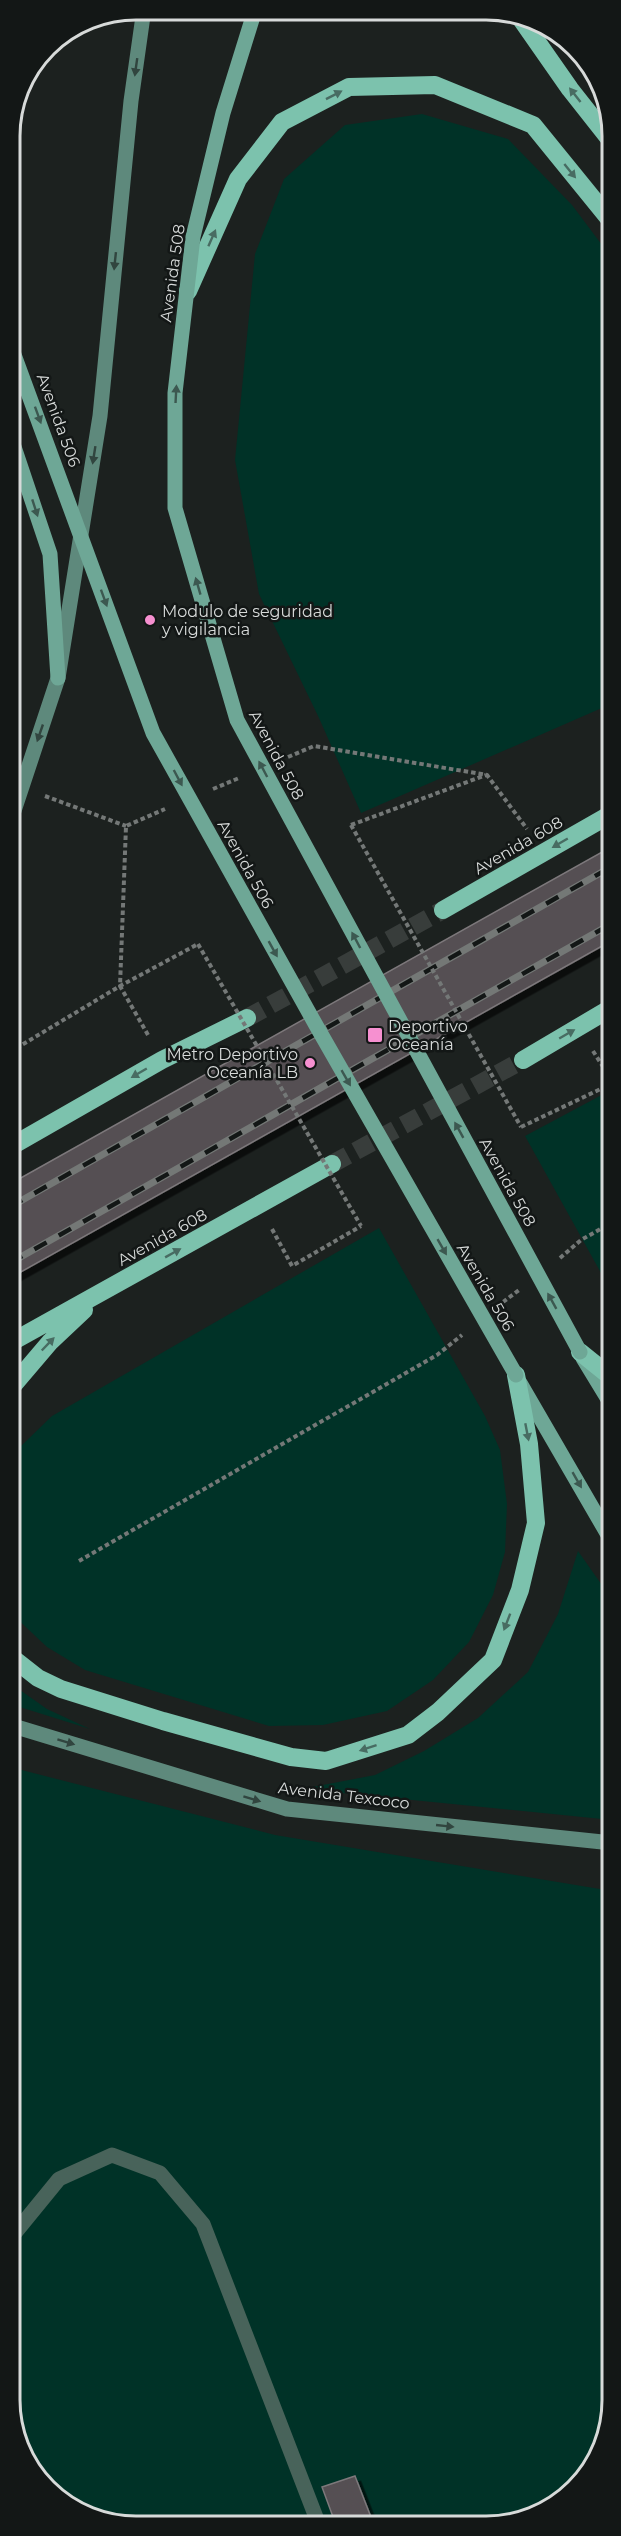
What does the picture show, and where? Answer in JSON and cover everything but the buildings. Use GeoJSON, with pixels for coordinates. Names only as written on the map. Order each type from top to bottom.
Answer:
{"type":"FeatureCollection","features":[{"type":"Feature","properties":{"kind":"highway"},"geometry":{"type":"LineString","coordinates":[[527,28],[602,129]]}},
{"type":"Feature","properties":{"kind":"highway"},"geometry":{"type":"LineString","coordinates":[[188,291],[238,179],[282,122],[349,87],[435,85],[533,125],[602,210]]}},
{"type":"Feature","properties":{"kind":"highway","name":"Avenida 608"},"geometry":{"type":"LineString","coordinates":[[443,910],[602,819]]}},
{"type":"Feature","properties":{"kind":"highway"},"geometry":{"type":"LineString","coordinates":[[523,1059],[602,1013]]}},
{"type":"Feature","properties":{"kind":"highway"},"geometry":{"type":"LineString","coordinates":[[20,1141],[162,1059],[247,1018]]}},
{"type":"Feature","properties":{"kind":"highway","name":"Avenida 608"},"geometry":{"type":"LineString","coordinates":[[20,1337],[332,1164]]}},
{"type":"Feature","properties":{"kind":"highway"},"geometry":{"type":"LineString","coordinates":[[20,1377],[50,1342],[84,1310],[122,1282]]}},
{"type":"Feature","properties":{"kind":"highway"},"geometry":{"type":"LineString","coordinates":[[580,1353],[601,1370]]}},
{"type":"Feature","properties":{"kind":"highway"},"geometry":{"type":"LineString","coordinates":[[20,1664],[38,1678],[61,1689],[291,1757],[326,1761],[408,1735],[438,1712],[493,1660],[520,1590],[536,1523],[529,1444],[516,1375]]}},
{"type":"Feature","properties":{"kind":"main road","name":"Avenida 508"},"geometry":{"type":"LineString","coordinates":[[252,20],[223,113],[194,237],[175,393],[175,508],[237,720],[580,1353],[601,1388]]}},
{"type":"Feature","properties":{"kind":"main road","name":"Avenida 506"},"geometry":{"type":"LineString","coordinates":[[20,371],[153,733],[311,1016],[601,1523]]}},
{"type":"Feature","properties":{"kind":"main road"},"geometry":{"type":"LineString","coordinates":[[20,465],[50,554],[58,678]]}},
{"type":"Feature","properties":{"kind":"street"},"geometry":{"type":"LineString","coordinates":[[20,790],[58,678],[100,416],[131,101],[142,20]]}},
{"type":"Feature","properties":{"kind":"street","name":"Avenida Texcoco"},"geometry":{"type":"LineString","coordinates":[[20,1728],[287,1809],[601,1842]]}},
{"type":"Feature","properties":{"kind":"lane"},"geometry":{"type":"LineString","coordinates":[[20,2228],[59,2179],[112,2155],[160,2173],[203,2224],[316,2516]]}},
{"type":"Feature","properties":{"kind":"path"},"geometry":{"type":"LineString","coordinates":[[283,759],[314,746],[487,775],[544,852]]}},
{"type":"Feature","properties":{"kind":"path"},"geometry":{"type":"LineString","coordinates":[[487,775],[351,825],[521,1127],[602,1089]]}},
{"type":"Feature","properties":{"kind":"path"},"geometry":{"type":"LineString","coordinates":[[209,790],[241,777]]}},
{"type":"Feature","properties":{"kind":"path"},"geometry":{"type":"LineString","coordinates":[[21,787],[126,826],[168,808]]}},
{"type":"Feature","properties":{"kind":"path"},"geometry":{"type":"LineString","coordinates":[[126,826],[120,986],[162,1059]]}},
{"type":"Feature","properties":{"kind":"path"},"geometry":{"type":"LineString","coordinates":[[20,1046],[120,986],[198,944],[361,1226],[292,1266],[258,1205]]}},
{"type":"Feature","properties":{"kind":"path"},"geometry":{"type":"LineString","coordinates":[[554,1262],[581,1240],[602,1228]]}},
{"type":"Feature","properties":{"kind":"path"},"geometry":{"type":"LineString","coordinates":[[500,1305],[527,1283]]}},
{"type":"Feature","properties":{"kind":"path"},"geometry":{"type":"LineString","coordinates":[[79,1561],[437,1355],[464,1333]]}},
{"type":"Feature","properties":{"kind":"green space"},"geometry":{"type":"Polygon","coordinates":[[[422,114],[508,139],[572,205],[602,245],[602,708],[361,813],[319,718],[259,594],[235,460],[255,254],[284,179],[345,125],[422,114]]]}},
{"type":"Feature","properties":{"kind":"green space"},"geometry":{"type":"Polygon","coordinates":[[[602,1095],[601,1274],[525,1136],[602,1095]]]}},
{"type":"Feature","properties":{"kind":"green space"},"geometry":{"type":"Polygon","coordinates":[[[379,1228],[485,1416],[500,1450],[507,1504],[505,1552],[493,1595],[469,1642],[433,1680],[387,1711],[323,1725],[269,1726],[85,1670],[47,1647],[20,1622],[20,1448],[52,1416],[379,1228]]]}},
{"type":"Feature","properties":{"kind":"green space"},"geometry":{"type":"Polygon","coordinates":[[[578,1551],[601,1584],[601,1819],[302,1789],[375,1775],[424,1751],[478,1718],[528,1672],[558,1614],[578,1551]]]}},
{"type":"Feature","properties":{"kind":"green space"},"geometry":{"type":"Polygon","coordinates":[[[20,1690],[47,1709],[90,1729],[20,1707],[20,1690]]]}},
{"type":"Feature","properties":{"kind":"green space"},"geometry":{"type":"Polygon","coordinates":[[[20,1770],[275,1835],[601,1889],[601,2408],[593,2445],[582,2465],[556,2492],[530,2508],[500,2516],[121,2516],[84,2504],[65,2492],[39,2465],[28,2445],[20,2415],[20,1770]]]}},
{"type":"Feature","properties":{"kind":"tunnel"},"geometry":{"type":"LineString","coordinates":[[247,1018],[443,910]]}},
{"type":"Feature","properties":{"kind":"tunnel"},"geometry":{"type":"LineString","coordinates":[[332,1164],[523,1060]]}},
{"type":"Feature","properties":{"kind":"railway"},"geometry":{"type":"LineString","coordinates":[[20,1201],[602,872]]}},
{"type":"Feature","properties":{"kind":"railway"},"geometry":{"type":"LineString","coordinates":[[20,1257],[602,929]]}},
{"type":"Feature","properties":{"kind":"place","name":"Modulo de seguridad y vigilancia"},"geometry":{"type":"Point","coordinates":[150,620]}},
{"type":"Feature","properties":{"kind":"place","name":"Deportivo Oceanía"},"geometry":{"type":"Point","coordinates":[375,1035]}},
{"type":"Feature","properties":{"kind":"place","name":"Metro Deportivo Oceanía LB"},"geometry":{"type":"Point","coordinates":[310,1063]}}]}
